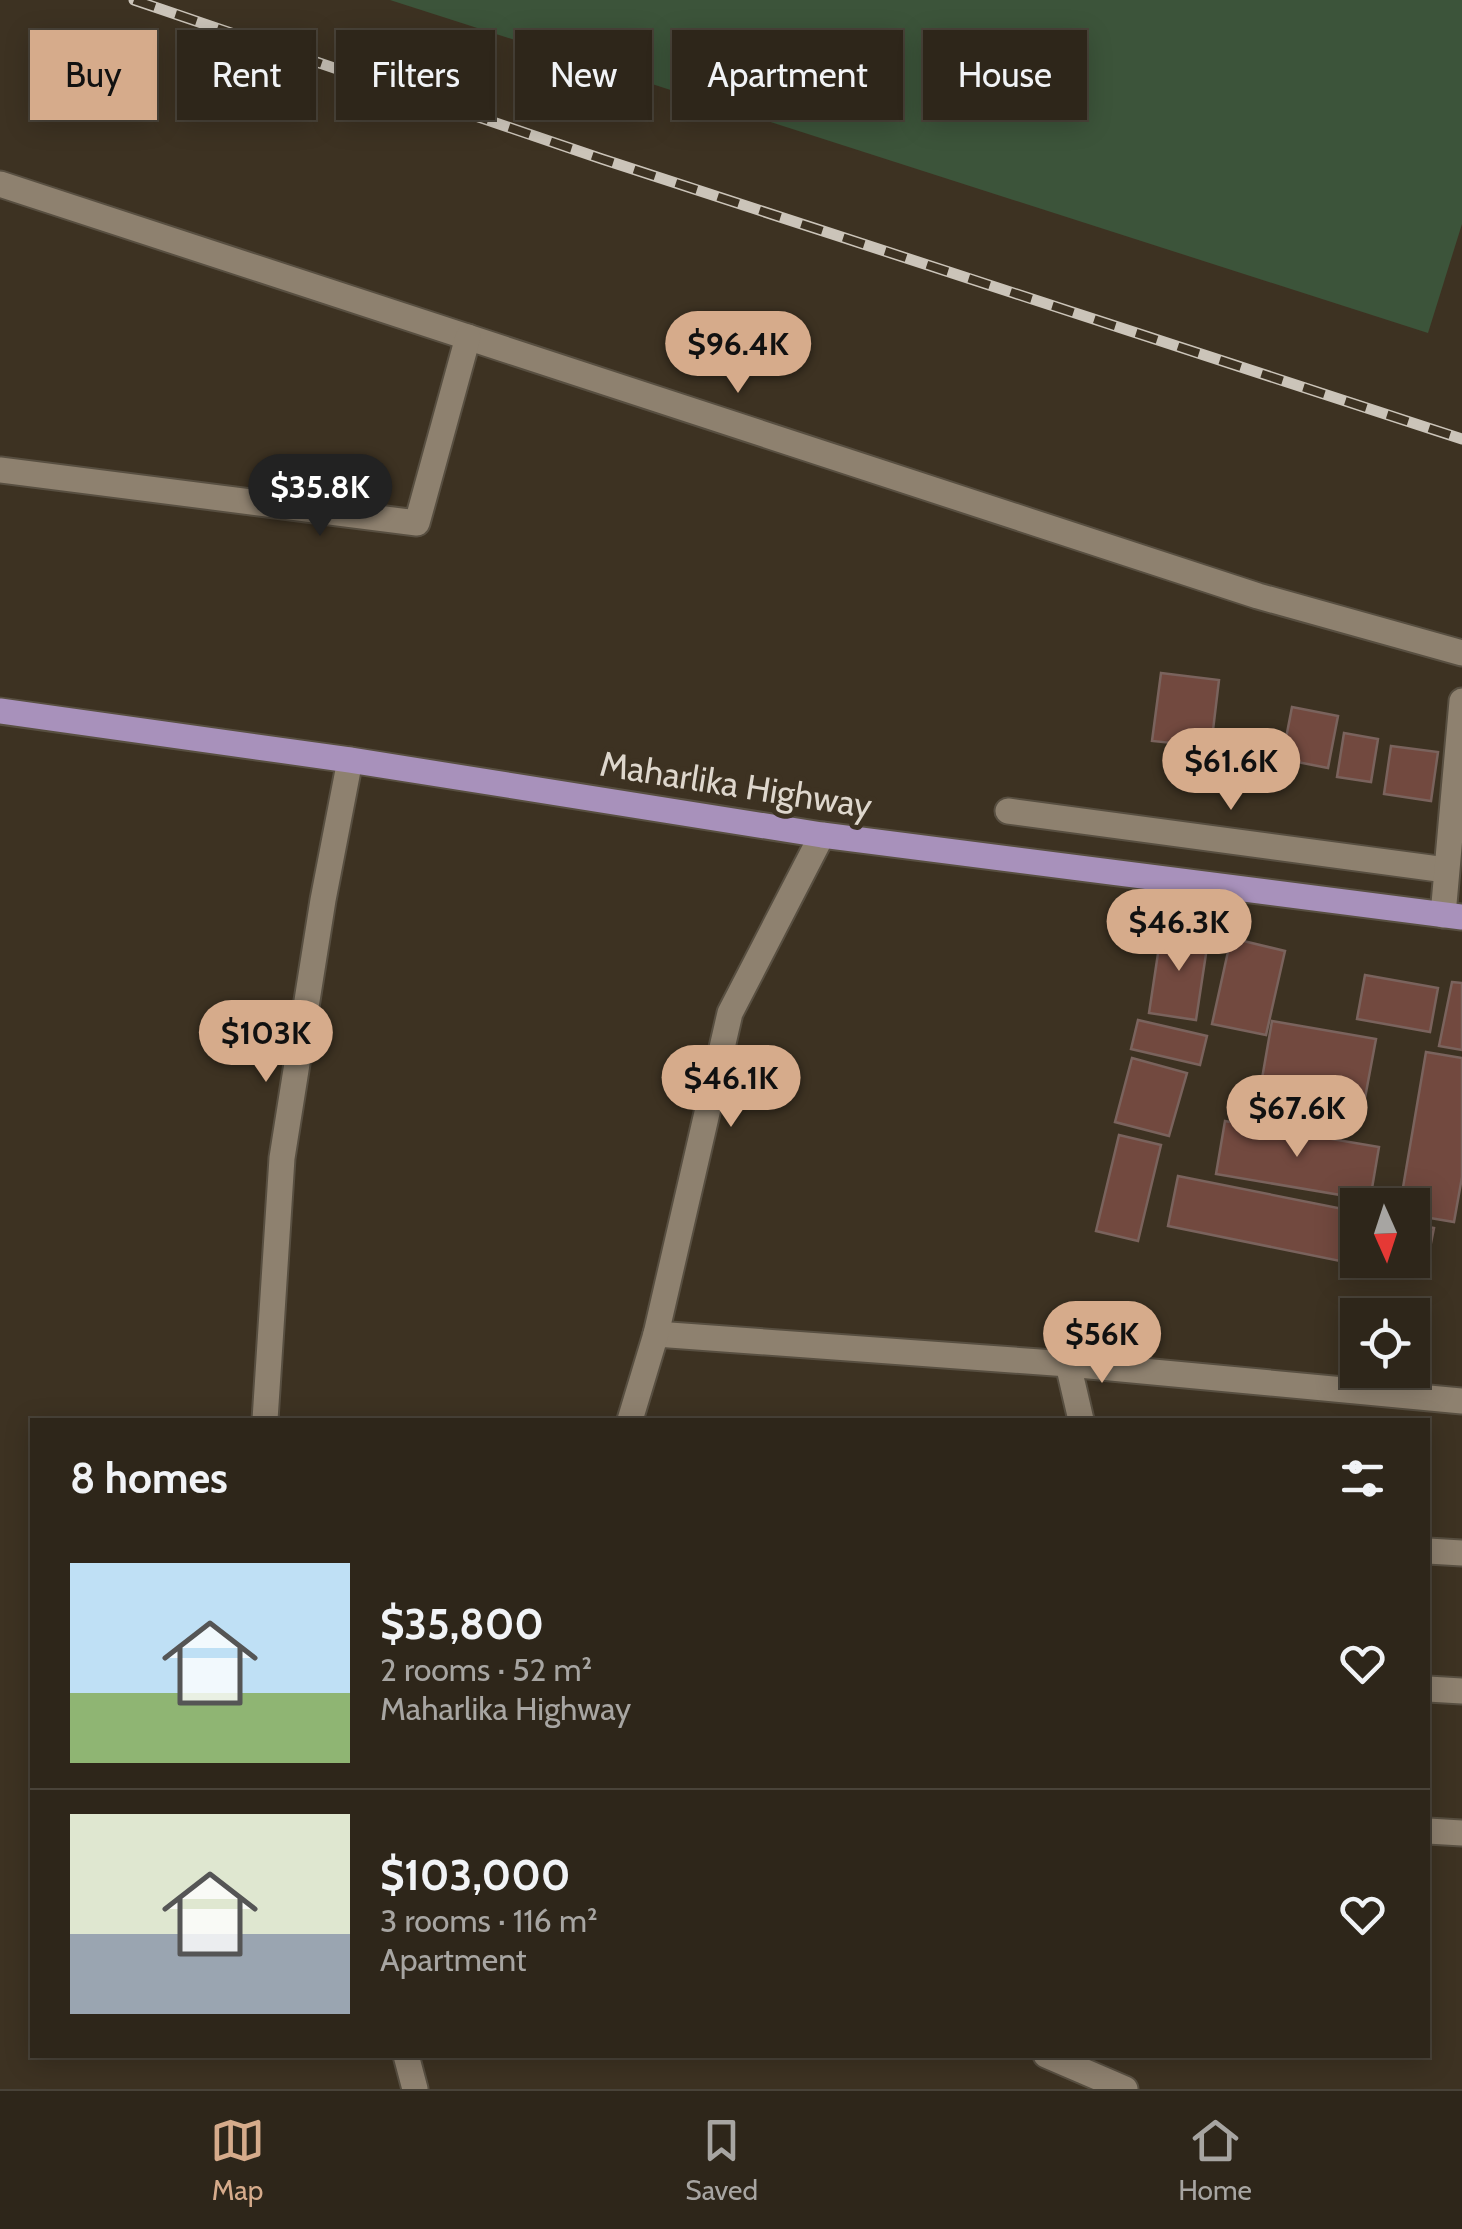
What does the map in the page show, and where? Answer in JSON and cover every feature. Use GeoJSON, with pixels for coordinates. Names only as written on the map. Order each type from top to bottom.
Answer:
{"type":"FeatureCollection","features":[{"type":"Feature","properties":{"kind":"main road","name":"Maharlika Highway"},"geometry":{"type":"LineString","coordinates":[[0,711],[350,760],[822,835],[1453,916]]}},
{"type":"Feature","properties":{"kind":"street"},"geometry":{"type":"LineString","coordinates":[[0,184],[1258,596],[1462,653]]}},
{"type":"Feature","properties":{"kind":"street"},"geometry":{"type":"LineString","coordinates":[[0,470],[417,523],[468,337]]}},
{"type":"Feature","properties":{"kind":"street"},"geometry":{"type":"LineString","coordinates":[[1453,916],[1446,870],[1462,701]]}},
{"type":"Feature","properties":{"kind":"street"},"geometry":{"type":"LineString","coordinates":[[265,1418],[282,1158],[323,900],[350,760]]}},
{"type":"Feature","properties":{"kind":"street"},"geometry":{"type":"LineString","coordinates":[[1008,811],[1446,870]]}},
{"type":"Feature","properties":{"kind":"street"},"geometry":{"type":"LineString","coordinates":[[631,1418],[656,1334],[730,1013],[822,835]]}},
{"type":"Feature","properties":{"kind":"street"},"geometry":{"type":"LineString","coordinates":[[656,1334],[1068,1364],[1462,1401]]}},
{"type":"Feature","properties":{"kind":"street"},"geometry":{"type":"LineString","coordinates":[[1068,1364],[1081,1418]]}},
{"type":"Feature","properties":{"kind":"street"},"geometry":{"type":"LineString","coordinates":[[1430,1551],[1462,1553]]}},
{"type":"Feature","properties":{"kind":"street"},"geometry":{"type":"LineString","coordinates":[[1430,1689],[1462,1691]]}},
{"type":"Feature","properties":{"kind":"street"},"geometry":{"type":"LineString","coordinates":[[1430,1831],[1462,1833]]}},
{"type":"Feature","properties":{"kind":"street"},"geometry":{"type":"LineString","coordinates":[[407,2058],[415,2089]]}},
{"type":"Feature","properties":{"kind":"street"},"geometry":{"type":"LineString","coordinates":[[1053,2058],[1125,2089]]}},
{"type":"Feature","properties":{"kind":"green space"},"geometry":{"type":"Polygon","coordinates":[[[390,0],[1462,0],[1462,224],[1428,333],[764,120],[903,120],[903,30],[672,30],[672,90],[652,84],[652,30],[515,30],[515,40],[495,34],[495,30],[484,30],[390,0]]]}},
{"type":"Feature","properties":{"kind":"building"},"geometry":{"type":"Polygon","coordinates":[[[1161,673],[1219,680],[1211,747],[1152,741],[1161,673]]]}},
{"type":"Feature","properties":{"kind":"building"},"geometry":{"type":"Polygon","coordinates":[[[1292,707],[1338,716],[1328,768],[1282,759],[1292,707]]]}},
{"type":"Feature","properties":{"kind":"building"},"geometry":{"type":"Polygon","coordinates":[[[1344,733],[1378,739],[1371,782],[1337,777],[1344,733]]]}},
{"type":"Feature","properties":{"kind":"building"},"geometry":{"type":"Polygon","coordinates":[[[1391,746],[1438,752],[1431,801],[1384,794],[1391,746]]]}},
{"type":"Feature","properties":{"kind":"building"},"geometry":{"type":"Polygon","coordinates":[[[1162,927],[1209,934],[1196,1020],[1149,1013],[1162,927]]]}},
{"type":"Feature","properties":{"kind":"building"},"geometry":{"type":"Polygon","coordinates":[[[1231,938],[1285,951],[1266,1035],[1212,1024],[1231,938]]]}},
{"type":"Feature","properties":{"kind":"building"},"geometry":{"type":"Polygon","coordinates":[[[1365,975],[1438,988],[1430,1032],[1357,1019],[1365,975]]]}},
{"type":"Feature","properties":{"kind":"building"},"geometry":{"type":"Polygon","coordinates":[[[1452,982],[1462,983],[1462,1050],[1439,1046],[1452,982]]]}},
{"type":"Feature","properties":{"kind":"building"},"geometry":{"type":"Polygon","coordinates":[[[1138,1020],[1207,1036],[1200,1065],[1131,1049],[1138,1020]]]}},
{"type":"Feature","properties":{"kind":"building"},"geometry":{"type":"Polygon","coordinates":[[[1272,1021],[1376,1039],[1362,1114],[1259,1096],[1272,1021]]]}},
{"type":"Feature","properties":{"kind":"building"},"geometry":{"type":"Polygon","coordinates":[[[1426,1052],[1462,1058],[1462,1177],[1454,1222],[1430,1218],[1430,1188],[1403,1188],[1426,1052]]]}},
{"type":"Feature","properties":{"kind":"building"},"geometry":{"type":"Polygon","coordinates":[[[1132,1058],[1187,1073],[1169,1136],[1115,1122],[1132,1058]]]}},
{"type":"Feature","properties":{"kind":"building"},"geometry":{"type":"Polygon","coordinates":[[[1225,1121],[1379,1147],[1372,1188],[1340,1188],[1340,1195],[1216,1174],[1225,1121]]]}},
{"type":"Feature","properties":{"kind":"building"},"geometry":{"type":"Polygon","coordinates":[[[1119,1135],[1161,1145],[1138,1241],[1096,1231],[1119,1135]]]}},
{"type":"Feature","properties":{"kind":"building"},"geometry":{"type":"Polygon","coordinates":[[[1178,1176],[1340,1208],[1340,1261],[1168,1226],[1178,1176]]]}},
{"type":"Feature","properties":{"kind":"railway"},"geometry":{"type":"LineString","coordinates":[[134,0],[602,159],[1462,439]]}}]}
